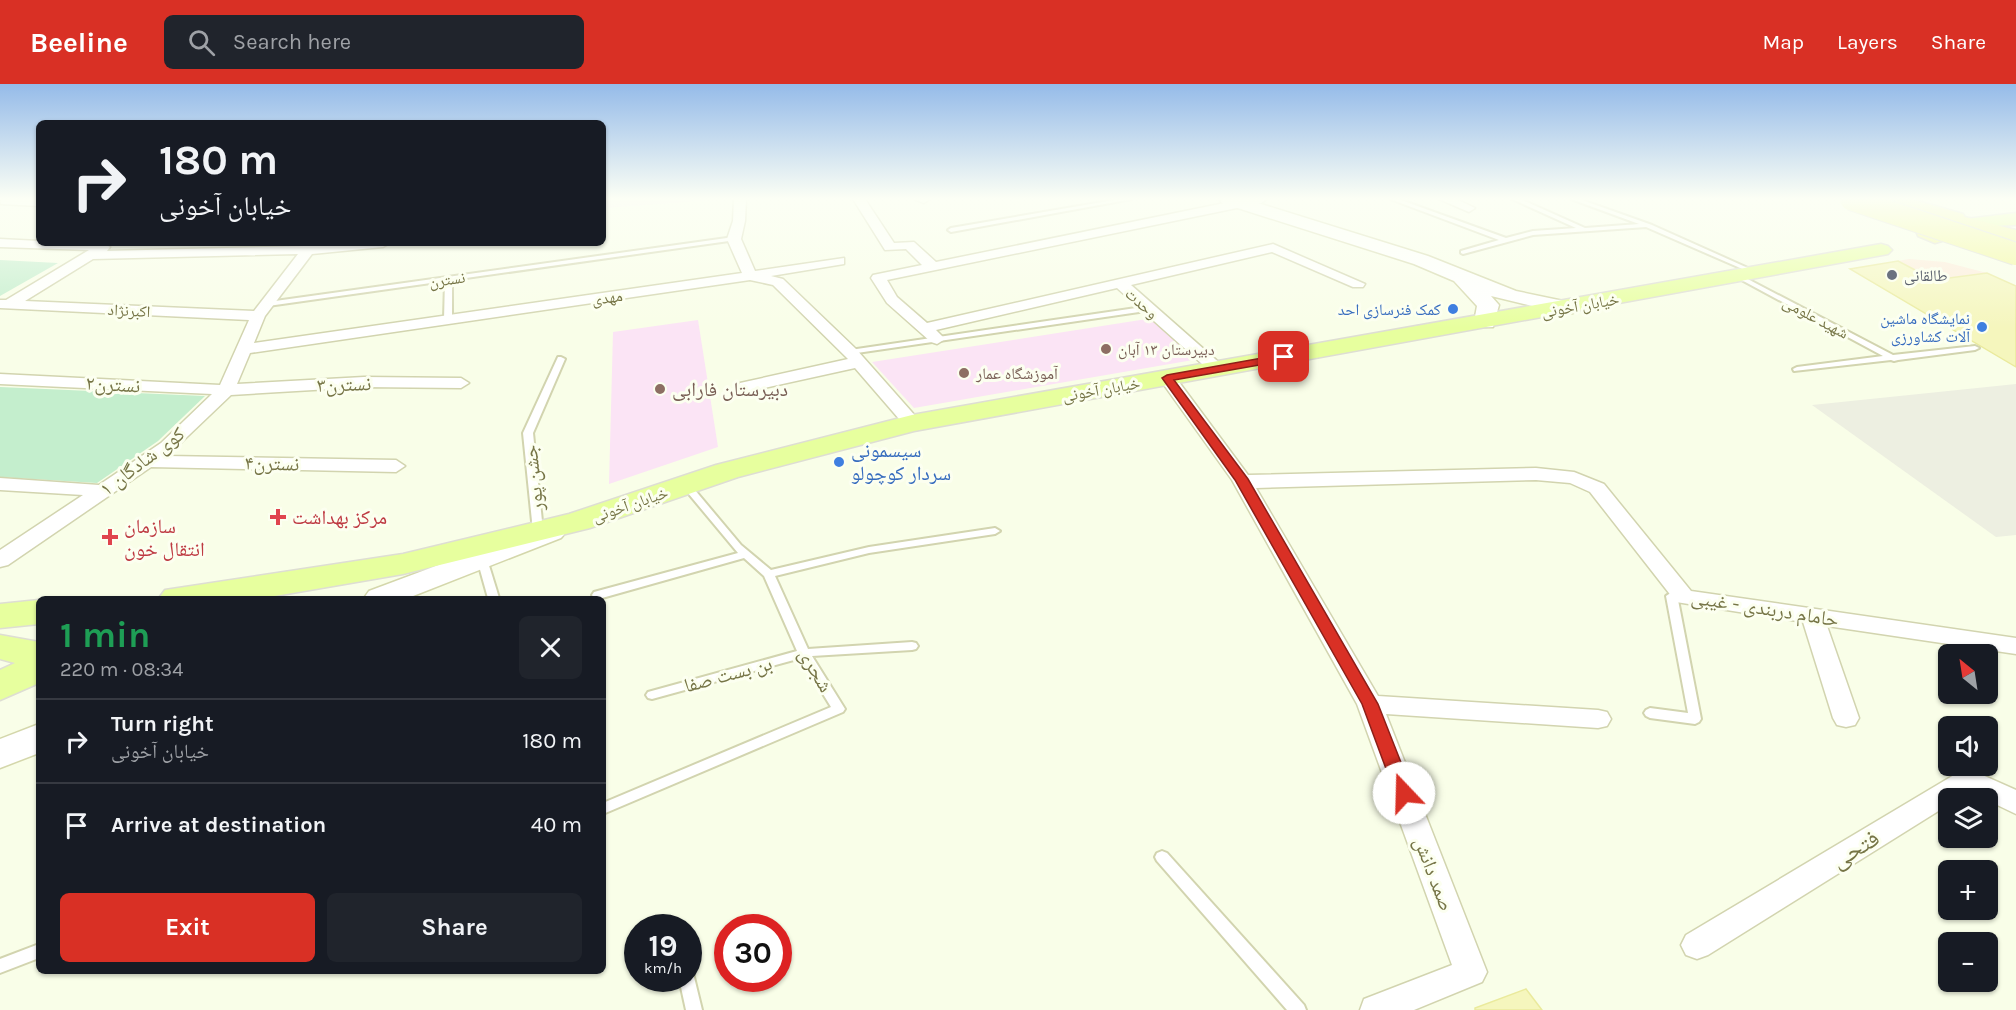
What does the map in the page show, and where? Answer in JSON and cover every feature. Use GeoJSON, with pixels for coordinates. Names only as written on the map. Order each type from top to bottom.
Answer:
{"type":"FeatureCollection","features":[{"type":"Feature","properties":{"kind":"highway"},"geometry":{"type":"LineString","coordinates":[[1952,242],[1990,249],[2007,242]]}},
{"type":"Feature","properties":{"kind":"highway"},"geometry":{"type":"LineString","coordinates":[[1970,246],[2016,264]]}},
{"type":"Feature","properties":{"kind":"main road"},"geometry":{"type":"LineString","coordinates":[[1365,242],[1421,260],[1510,296],[1565,308]]}},
{"type":"Feature","properties":{"kind":"main road","name":"خیابان آخونی"},"geometry":{"type":"LineString","coordinates":[[219,596],[320,590],[403,564],[579,521],[727,471],[912,423],[1881,250]]}},
{"type":"Feature","properties":{"kind":"main road"},"geometry":{"type":"LineString","coordinates":[[1461,277],[1488,304],[1485,322]]}},
{"type":"Feature","properties":{"kind":"main road"},"geometry":{"type":"LineString","coordinates":[[385,596],[579,521]]}},
{"type":"Feature","properties":{"kind":"main road"},"geometry":{"type":"LineString","coordinates":[[0,616],[36,612]]}},
{"type":"Feature","properties":{"kind":"main road"},"geometry":{"type":"LineString","coordinates":[[0,647],[36,654]]}},
{"type":"Feature","properties":{"kind":"main road"},"geometry":{"type":"LineString","coordinates":[[0,686],[36,668]]}},
{"type":"Feature","properties":{"kind":"main road"},"geometry":{"type":"LineString","coordinates":[[0,754],[36,739]]}},
{"type":"Feature","properties":{"kind":"street"},"geometry":{"type":"LineString","coordinates":[[736,242],[750,276],[839,261]]}},
{"type":"Feature","properties":{"kind":"street"},"geometry":{"type":"LineString","coordinates":[[887,242],[890,247],[909,245],[932,266]]}},
{"type":"Feature","properties":{"kind":"street"},"geometry":{"type":"LineString","coordinates":[[937,339],[892,300],[878,278],[1043,242]]}},
{"type":"Feature","properties":{"kind":"street"},"geometry":{"type":"LineString","coordinates":[[0,243],[36,244]]}},
{"type":"Feature","properties":{"kind":"street"},"geometry":{"type":"LineString","coordinates":[[4,304],[104,246]]}},
{"type":"Feature","properties":{"kind":"street"},"geometry":{"type":"LineString","coordinates":[[90,255],[328,246]]}},
{"type":"Feature","properties":{"kind":"street","name":"کوی شادگان ۱"},"geometry":{"type":"LineString","coordinates":[[0,560],[168,447],[226,390],[263,310],[310,247]]}},
{"type":"Feature","properties":{"kind":"street"},"geometry":{"type":"LineString","coordinates":[[924,328],[1273,248],[1358,284]]}},
{"type":"Feature","properties":{"kind":"street","name":"مهدی"},"geometry":{"type":"LineString","coordinates":[[244,349],[750,276],[778,282],[854,357],[912,423]]}},
{"type":"Feature","properties":{"kind":"street","name":"وحدت"},"geometry":{"type":"LineString","coordinates":[[1121,284],[1217,369]]}},
{"type":"Feature","properties":{"kind":"street","name":"اکبرنژاد"},"geometry":{"type":"LineString","coordinates":[[4,304],[263,310]]}},
{"type":"Feature","properties":{"kind":"street"},"geometry":{"type":"LineString","coordinates":[[746,387],[854,357]]}},
{"type":"Feature","properties":{"kind":"street","name":"صمد دانش"},"geometry":{"type":"LineString","coordinates":[[1167,378],[1241,479],[1370,704],[1471,972],[1376,1010]]}},
{"type":"Feature","properties":{"kind":"street","name":"نسترن۲"},"geometry":{"type":"LineString","coordinates":[[0,379],[226,390]]}},
{"type":"Feature","properties":{"kind":"street","name":"نسترن۳"},"geometry":{"type":"LineString","coordinates":[[226,390],[364,382],[461,383]]}},
{"type":"Feature","properties":{"kind":"street","name":"نسترن۴"},"geometry":{"type":"LineString","coordinates":[[148,461],[396,466]]}},
{"type":"Feature","properties":{"kind":"street","name":"حامام دربندی - غیبی"},"geometry":{"type":"LineString","coordinates":[[1241,479],[1255,482],[1536,474],[1574,478],[1597,488],[1684,597],[2016,646]]}},
{"type":"Feature","properties":{"kind":"street"},"geometry":{"type":"LineString","coordinates":[[0,484],[103,491]]}},
{"type":"Feature","properties":{"kind":"street"},"geometry":{"type":"LineString","coordinates":[[1812,616],[1846,718]]}},
{"type":"Feature","properties":{"kind":"street"},"geometry":{"type":"LineString","coordinates":[[1370,704],[1598,719]]}},
{"type":"Feature","properties":{"kind":"street","name":"فتحی"},"geometry":{"type":"LineString","coordinates":[[1697,945],[1970,779],[2016,803]]}},
{"type":"Feature","properties":{"kind":"lane","name":"نسترن"},"geometry":{"type":"LineString","coordinates":[[263,310],[449,278],[704,242]]}},
{"type":"Feature","properties":{"kind":"lane"},"geometry":{"type":"LineString","coordinates":[[1463,252],[1498,242]]}},
{"type":"Feature","properties":{"kind":"lane","name":"شهید علومی"},"geometry":{"type":"LineString","coordinates":[[1682,242],[1747,275],[1894,359]]}},
{"type":"Feature","properties":{"kind":"lane"},"geometry":{"type":"LineString","coordinates":[[448,319],[449,278]]}},
{"type":"Feature","properties":{"kind":"lane"},"geometry":{"type":"LineString","coordinates":[[854,357],[937,339],[1136,310]]}},
{"type":"Feature","properties":{"kind":"lane"},"geometry":{"type":"LineString","coordinates":[[1797,369],[1975,348]]}},
{"type":"Feature","properties":{"kind":"lane","name":"جشن پور"},"geometry":{"type":"LineString","coordinates":[[538,531],[528,433],[561,359]]}},
{"type":"Feature","properties":{"kind":"lane","name":"شجری"},"geometry":{"type":"LineString","coordinates":[[606,808],[839,709],[804,653],[769,574],[746,554],[686,485]]}},
{"type":"Feature","properties":{"kind":"lane"},"geometry":{"type":"LineString","coordinates":[[769,574],[869,550],[995,531]]}},
{"type":"Feature","properties":{"kind":"lane"},"geometry":{"type":"LineString","coordinates":[[598,595],[746,554]]}},
{"type":"Feature","properties":{"kind":"lane"},"geometry":{"type":"LineString","coordinates":[[482,559],[493,596]]}},
{"type":"Feature","properties":{"kind":"lane"},"geometry":{"type":"LineString","coordinates":[[1650,713],[1695,719],[1672,596],[1684,597]]}},
{"type":"Feature","properties":{"kind":"lane","name":"بن بست صفا"},"geometry":{"type":"LineString","coordinates":[[652,695],[804,653],[912,646]]}},
{"type":"Feature","properties":{"kind":"lane"},"geometry":{"type":"LineString","coordinates":[[1162,857],[1298,1010]]}},
{"type":"Feature","properties":{"kind":"lane"},"geometry":{"type":"LineString","coordinates":[[0,966],[36,952]]}},
{"type":"Feature","properties":{"kind":"lane"},"geometry":{"type":"LineString","coordinates":[[690,992],[694,1010]]}},
{"type":"Feature","properties":{"kind":"shaded area"},"geometry":{"type":"Polygon","coordinates":[[[1909,259],[1945,262],[1987,273],[1934,280],[1898,261],[1909,259]]]}},
{"type":"Feature","properties":{"kind":"shaded area"},"geometry":{"type":"Polygon","coordinates":[[[1153,318],[1199,359],[914,408],[872,362],[1153,318]]]}},
{"type":"Feature","properties":{"kind":"shaded area","name":"دبیرستان فارابی"},"geometry":{"type":"Polygon","coordinates":[[[698,320],[718,447],[609,484],[613,332],[698,320]]]}},
{"type":"Feature","properties":{"kind":"shaded area"},"geometry":{"type":"Polygon","coordinates":[[[2016,384],[2016,535],[1996,537],[1812,405],[2016,384]]]}},
{"type":"Feature","properties":{"kind":"green space"},"geometry":{"type":"Polygon","coordinates":[[[0,260],[58,263],[0,296],[0,260]]]}},
{"type":"Feature","properties":{"kind":"green space"},"geometry":{"type":"Polygon","coordinates":[[[0,387],[205,396],[158,441],[97,483],[0,477],[0,387]]]}},
{"type":"Feature","properties":{"kind":"building","name":"نمایشگاه ماشین آلات کشاورزی"},"geometry":{"type":"Polygon","coordinates":[[[1898,261],[1934,280],[1987,273],[2016,286],[2016,367],[1850,269],[1898,261]]]}},
{"type":"Feature","properties":{"kind":"building"},"geometry":{"type":"Polygon","coordinates":[[[1526,989],[1542,1010],[1475,1010],[1475,1008],[1526,989]]]}},
{"type":"Feature","properties":{"kind":"place","name":"طالقانی"},"geometry":{"type":"Point","coordinates":[1892,275]}},
{"type":"Feature","properties":{"kind":"place","name":"کمک فنرسازی احد"},"geometry":{"type":"Point","coordinates":[1453,309]}},
{"type":"Feature","properties":{"kind":"place","name":"نمایشگاه ماشین آلات کشاورزی"},"geometry":{"type":"Point","coordinates":[1982,327]}},
{"type":"Feature","properties":{"kind":"place","name":"دبیرستان ۱۳ آبان"},"geometry":{"type":"Point","coordinates":[1106,349]}},
{"type":"Feature","properties":{"kind":"place","name":"آموزشگاه عمار"},"geometry":{"type":"Point","coordinates":[964,373]}},
{"type":"Feature","properties":{"kind":"place","name":"دبیرستان فارابی"},"geometry":{"type":"Point","coordinates":[660,389]}},
{"type":"Feature","properties":{"kind":"place","name":"سیسمونی سردار کوچولو"},"geometry":{"type":"Point","coordinates":[839,462]}},
{"type":"Feature","properties":{"kind":"place","name":"مرکز بهداشت"},"geometry":{"type":"Point","coordinates":[278,517]}},
{"type":"Feature","properties":{"kind":"place","name":"سازمان انتقال خون"},"geometry":{"type":"Point","coordinates":[110,537]}},
{"type":"Feature","properties":{"kind":"route"},"geometry":{"type":"LineString","coordinates":[[1284,357],[1167,378],[1241,479],[1370,704],[1404,793]]}}]}
